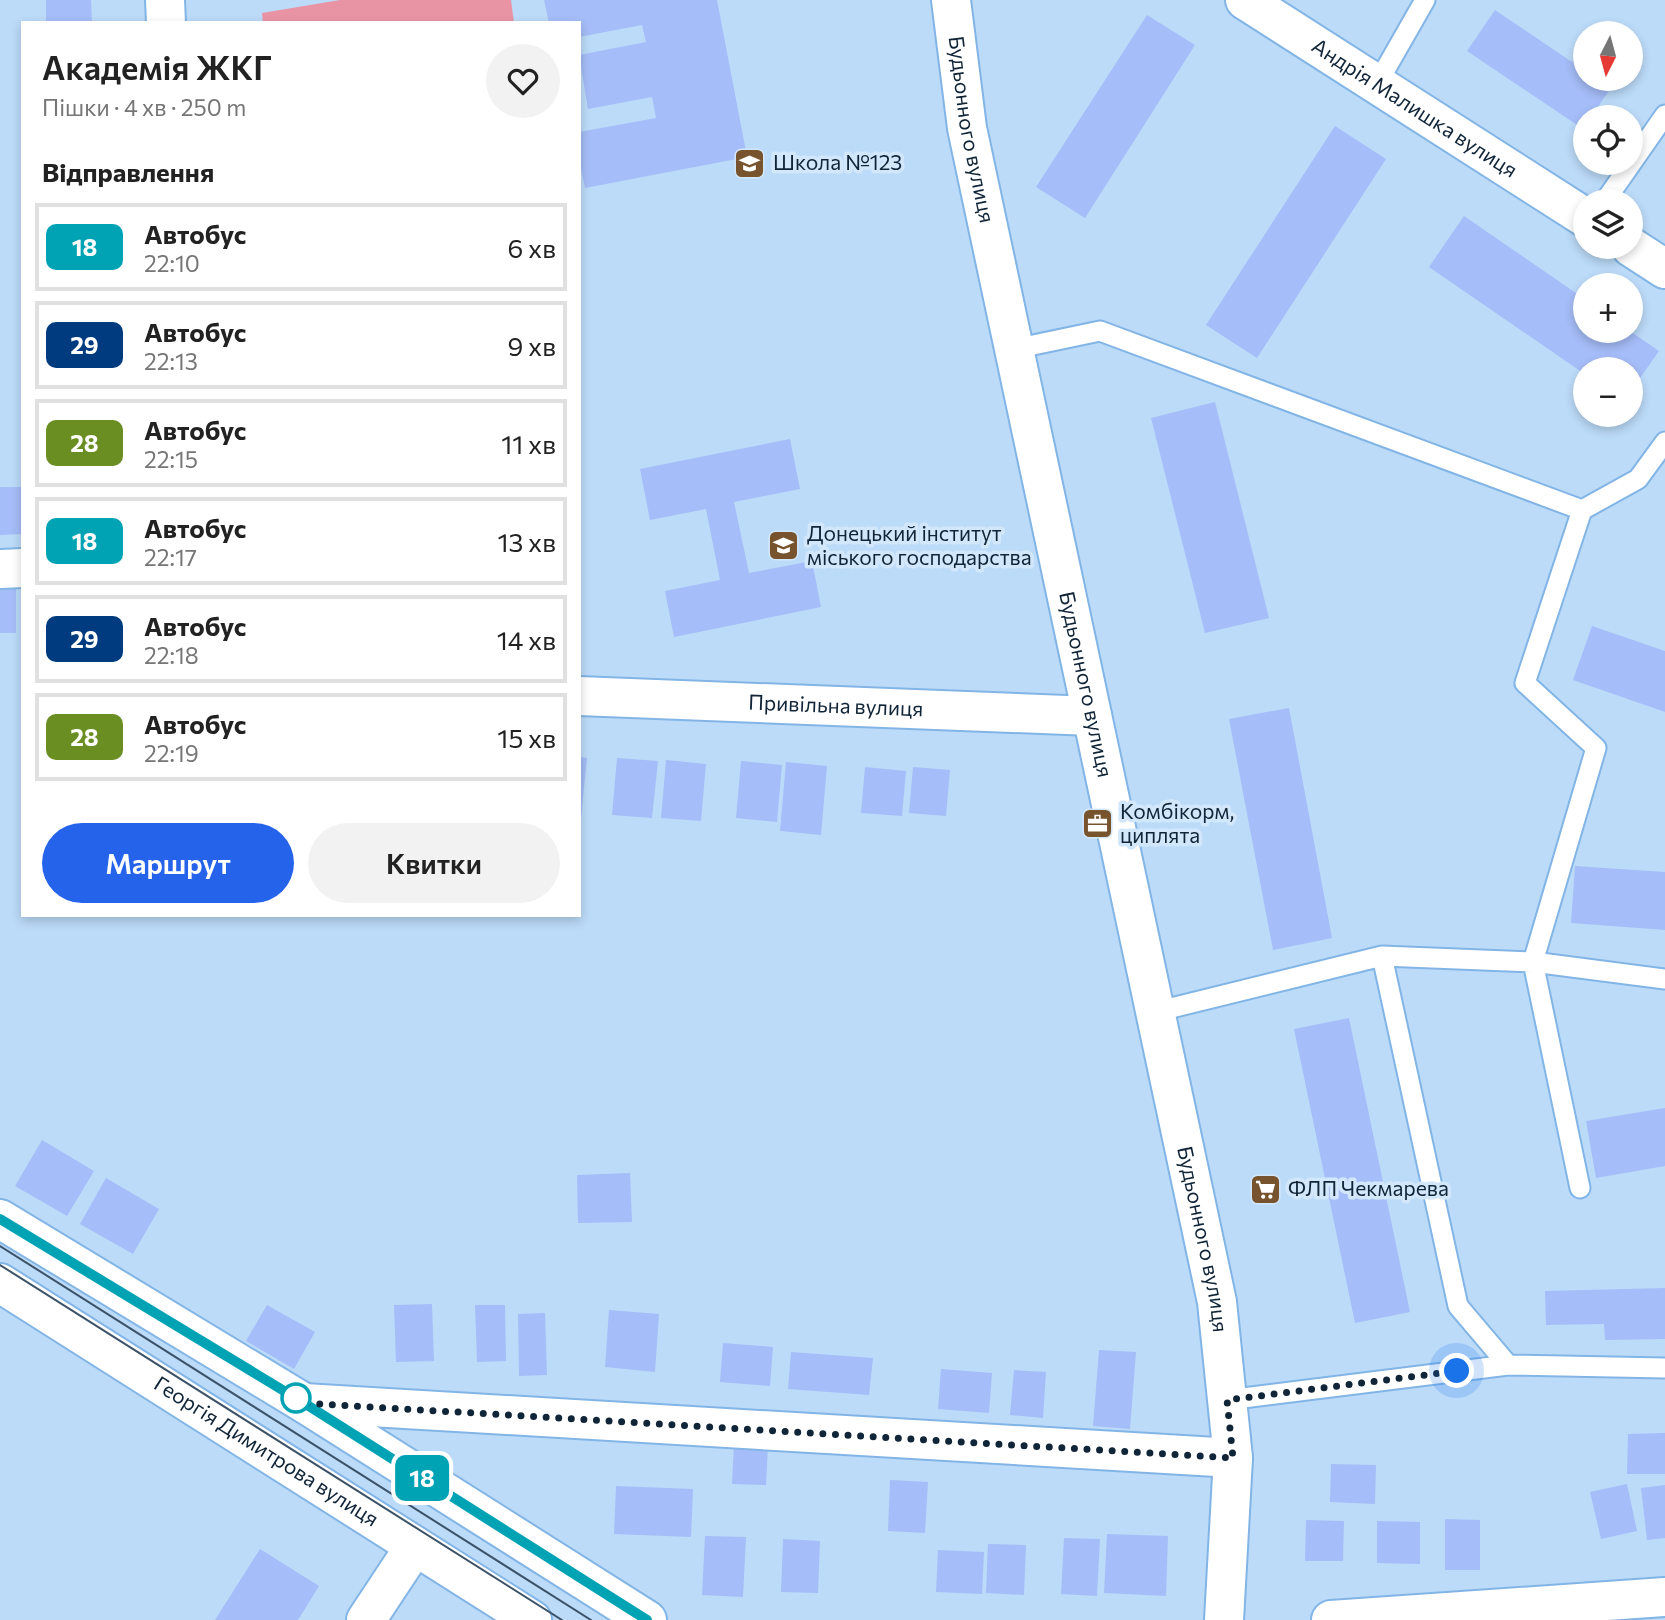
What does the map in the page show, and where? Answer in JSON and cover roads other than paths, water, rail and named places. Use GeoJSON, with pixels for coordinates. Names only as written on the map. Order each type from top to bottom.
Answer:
{"type":"FeatureCollection","features":[{"type":"Feature","properties":{"kind":"street"},"geometry":{"type":"LineString","coordinates":[[165,0],[166,21]]}},
{"type":"Feature","properties":{"kind":"street","name":"Будьонного вулиця"},"geometry":{"type":"LineString","coordinates":[[951,0],[967,128],[1217,1302],[1233,1458],[1224,1620]]}},
{"type":"Feature","properties":{"kind":"street","name":"Андрія Малишка вулиця"},"geometry":{"type":"LineString","coordinates":[[1245,0],[1573,210]]}},
{"type":"Feature","properties":{"kind":"street"},"geometry":{"type":"LineString","coordinates":[[1643,255],[1665,269]]}},
{"type":"Feature","properties":{"kind":"street"},"geometry":{"type":"LineString","coordinates":[[0,569],[21,568]]}},
{"type":"Feature","properties":{"kind":"street","name":"Привільна вулиця"},"geometry":{"type":"LineString","coordinates":[[581,696],[1092,716]]}},
{"type":"Feature","properties":{"kind":"street"},"geometry":{"type":"LineString","coordinates":[[0,1219],[304,1403],[647,1620]]}},
{"type":"Feature","properties":{"kind":"street","name":"Георгія Димитрова вулиця"},"geometry":{"type":"LineString","coordinates":[[0,1283],[532,1620]]}},
{"type":"Feature","properties":{"kind":"street"},"geometry":{"type":"LineString","coordinates":[[304,1403],[1233,1458]]}},
{"type":"Feature","properties":{"kind":"street"},"geometry":{"type":"LineString","coordinates":[[366,1620],[415,1546]]}},
{"type":"Feature","properties":{"kind":"street"},"geometry":{"type":"LineString","coordinates":[[1331,1620],[1665,1597]]}},
{"type":"Feature","properties":{"kind":"lane"},"geometry":{"type":"LineString","coordinates":[[1377,84],[1425,0]]}},
{"type":"Feature","properties":{"kind":"lane"},"geometry":{"type":"LineString","coordinates":[[1613,189],[1665,115]]}},
{"type":"Feature","properties":{"kind":"lane"},"geometry":{"type":"LineString","coordinates":[[1014,349],[1100,331],[1581,510]]}},
{"type":"Feature","properties":{"kind":"lane"},"geometry":{"type":"LineString","coordinates":[[1580,1188],[1533,962],[1596,748],[1525,683],[1581,510],[1639,479],[1665,442]]}},
{"type":"Feature","properties":{"kind":"lane"},"geometry":{"type":"LineString","coordinates":[[1382,956],[1458,1306],[1508,1365]]}},
{"type":"Feature","properties":{"kind":"lane"},"geometry":{"type":"LineString","coordinates":[[1155,1012],[1382,956],[1533,962],[1665,979]]}},
{"type":"Feature","properties":{"kind":"lane"},"geometry":{"type":"LineString","coordinates":[[1227,1400],[1508,1365],[1665,1368]]}},
{"type":"Feature","properties":{"kind":"tram line"},"geometry":{"type":"LineString","coordinates":[[0,1246],[591,1620]]}},
{"type":"Feature","properties":{"kind":"tram line"},"geometry":{"type":"LineString","coordinates":[[0,1265],[562,1620]]}},
{"type":"Feature","properties":{"kind":"place","name":"Школа №123"},"geometry":{"type":"Point","coordinates":[750,163]}},
{"type":"Feature","properties":{"kind":"place","name":"Донецький інститут міського господарства"},"geometry":{"type":"Point","coordinates":[784,546]}},
{"type":"Feature","properties":{"kind":"place","name":"Комбікорм, циплята"},"geometry":{"type":"Point","coordinates":[1097,824]}},
{"type":"Feature","properties":{"kind":"place","name":"ФЛП Чекмарева"},"geometry":{"type":"Point","coordinates":[1265,1189]}}]}
